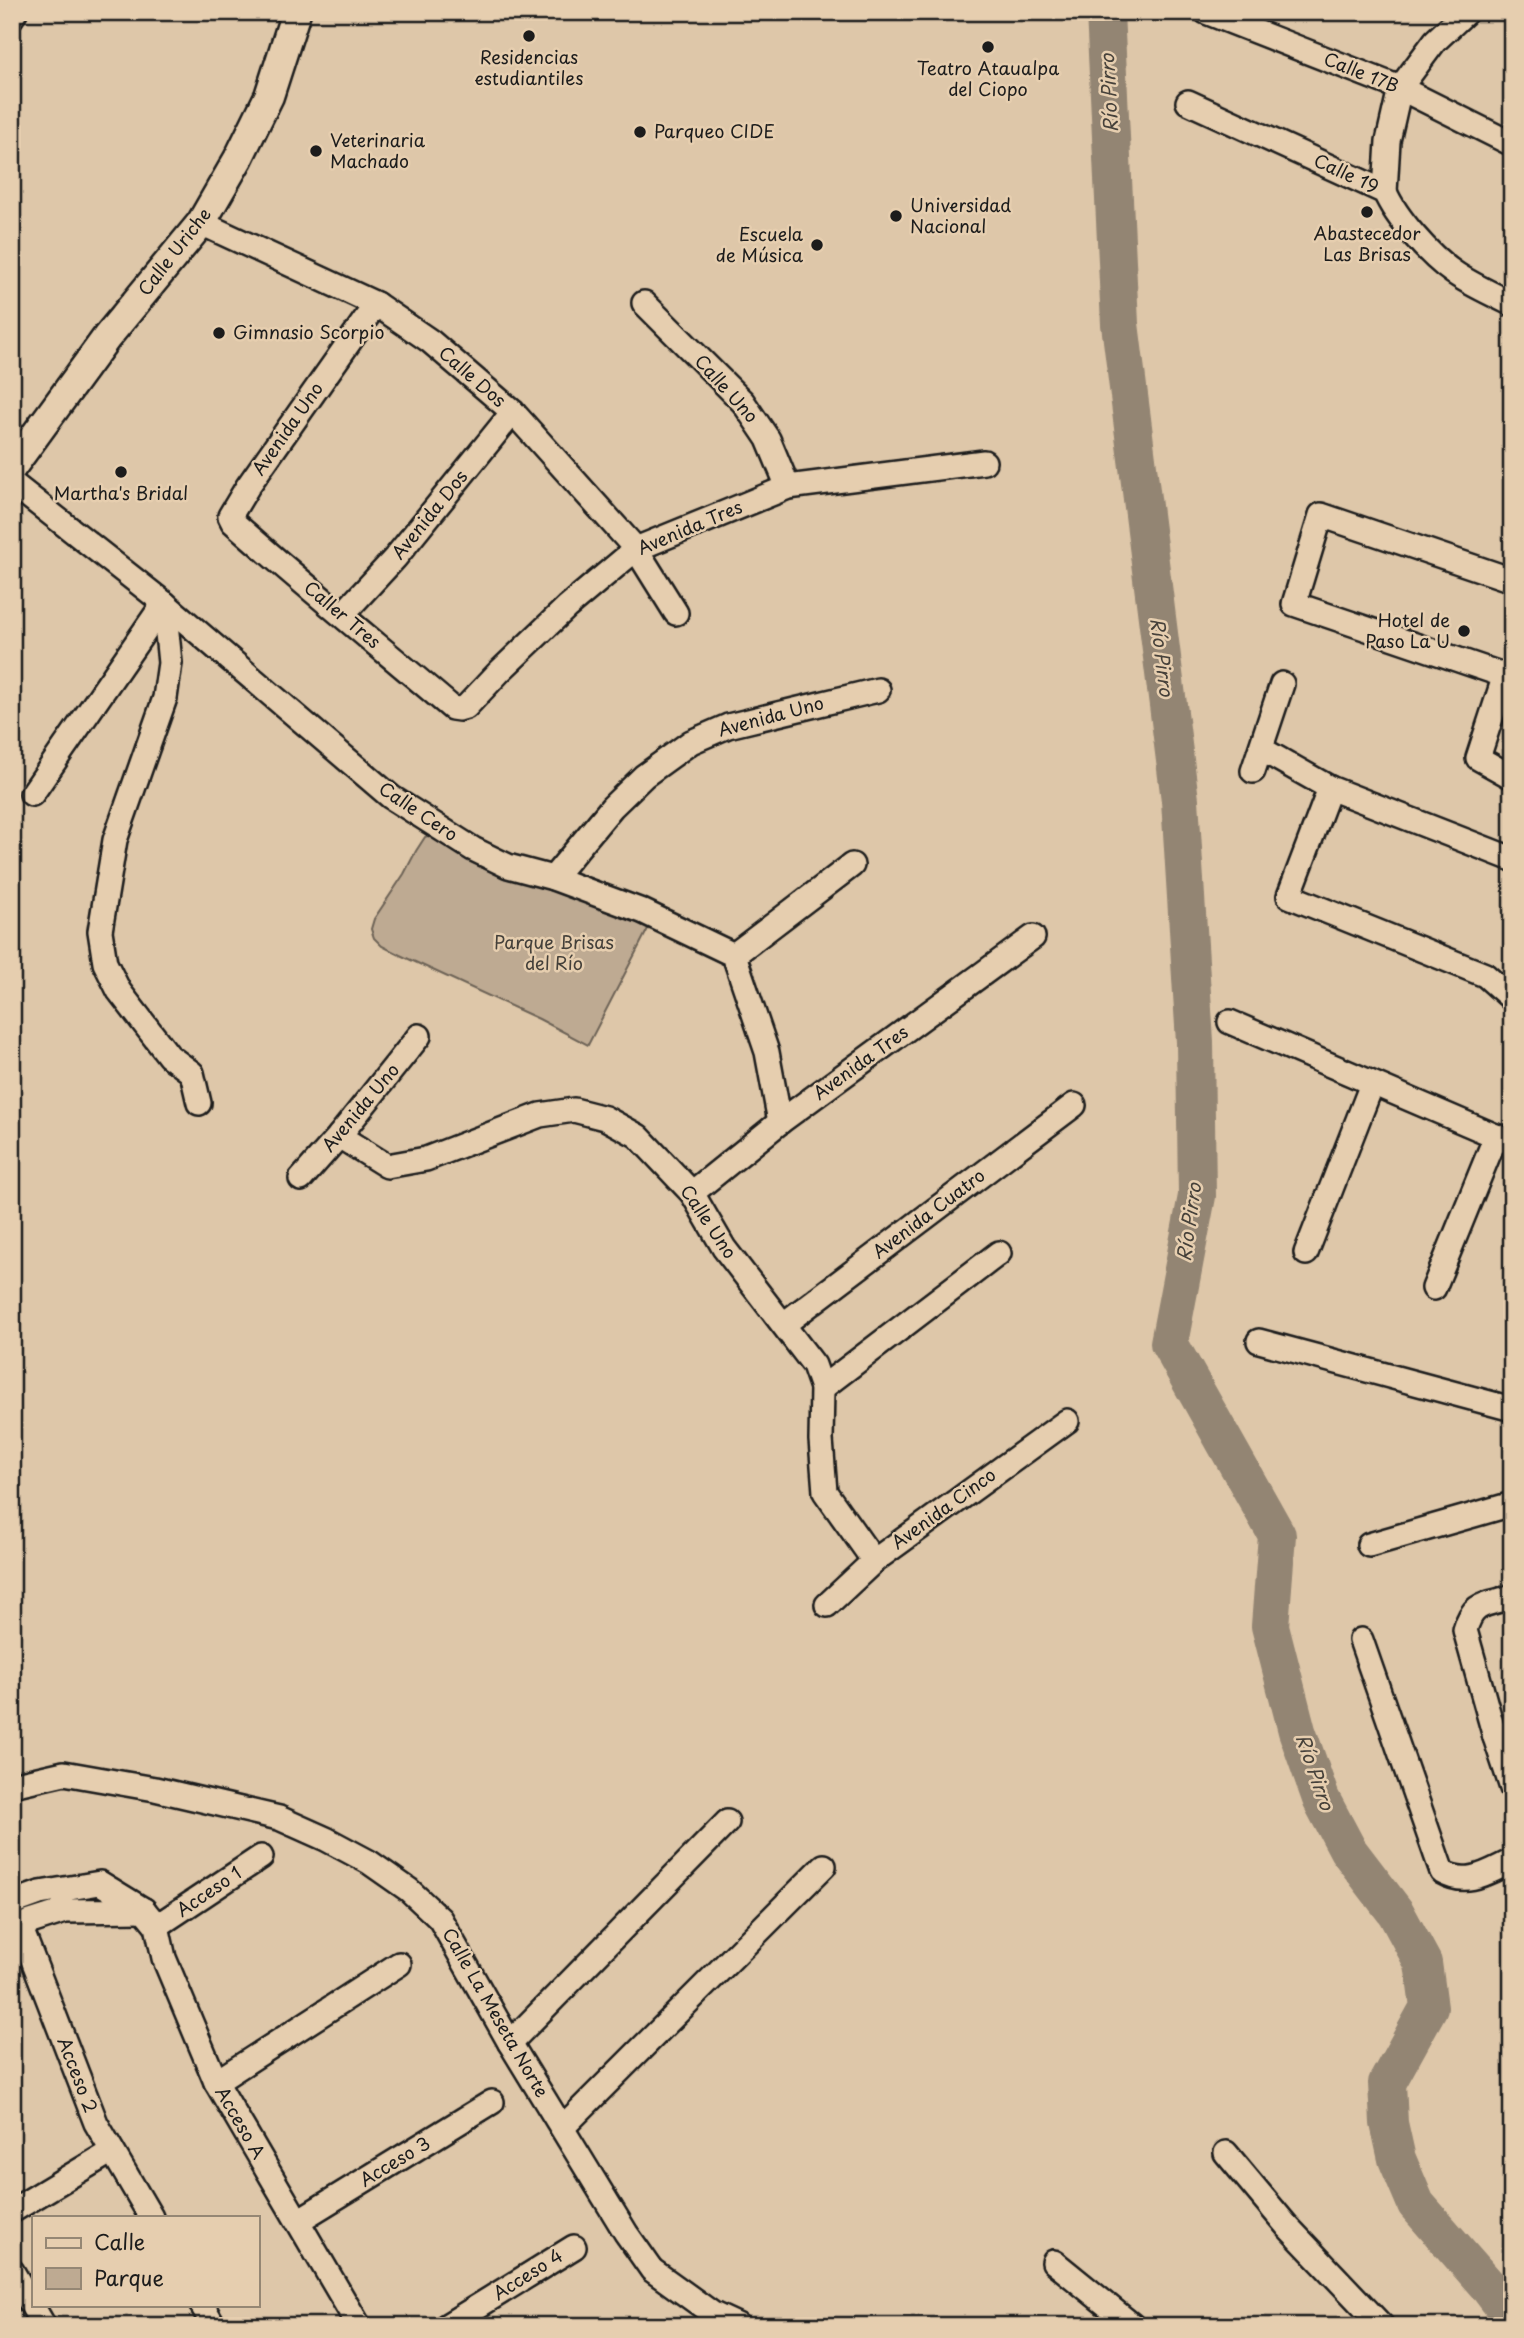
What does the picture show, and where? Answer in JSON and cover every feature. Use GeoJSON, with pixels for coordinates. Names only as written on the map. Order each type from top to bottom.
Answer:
{"type":"FeatureCollection","features":[{"type":"Feature","properties":{"kind":"main road","name":"Calle Uriche"},"geometry":{"type":"LineString","coordinates":[[12,467],[107,337],[201,223],[239,159],[269,96],[296,12]]}},
{"type":"Feature","properties":{"kind":"street"},"geometry":{"type":"LineString","coordinates":[[12,17],[15,12]]}},
{"type":"Feature","properties":{"kind":"street","name":"Calle 17B"},"geometry":{"type":"LineString","coordinates":[[1206,12],[1400,88],[1512,144]]}},
{"type":"Feature","properties":{"kind":"street"},"geometry":{"type":"LineString","coordinates":[[1385,192],[1388,141],[1400,88],[1435,41],[1466,12]]}},
{"type":"Feature","properties":{"kind":"street","name":"Calle 19"},"geometry":{"type":"LineString","coordinates":[[1188,102],[1385,192],[1392,208],[1419,241],[1453,272],[1512,304]]}},
{"type":"Feature","properties":{"kind":"street","name":"Calle Dos"},"geometry":{"type":"LineString","coordinates":[[201,223],[376,304],[430,341],[513,412],[636,548],[676,613]]}},
{"type":"Feature","properties":{"kind":"street","name":"Calle Uno"},"geometry":{"type":"LineString","coordinates":[[644,303],[743,402],[768,439],[788,487]]}},
{"type":"Feature","properties":{"kind":"street","name":"Avenida Uno"},"geometry":{"type":"LineString","coordinates":[[233,522],[230,516],[237,503],[376,304]]}},
{"type":"Feature","properties":{"kind":"street","name":"Avenida Dos"},"geometry":{"type":"LineString","coordinates":[[343,614],[396,558],[513,412]]}},
{"type":"Feature","properties":{"kind":"street","name":"Avenida Tres"},"geometry":{"type":"LineString","coordinates":[[452,708],[466,707],[567,607],[636,548],[788,487],[984,462]]}},
{"type":"Feature","properties":{"kind":"street","name":"Calle Cero"},"geometry":{"type":"LineString","coordinates":[[12,484],[164,603],[391,797],[473,849],[508,866],[553,878],[642,911],[734,955]]}},
{"type":"Feature","properties":{"kind":"street"},"geometry":{"type":"LineString","coordinates":[[1512,580],[1321,515],[1294,604],[1508,676],[1478,758],[1512,777]]}},
{"type":"Feature","properties":{"kind":"street","name":"Caller Tres"},"geometry":{"type":"LineString","coordinates":[[233,522],[452,708]]}},
{"type":"Feature","properties":{"kind":"street"},"geometry":{"type":"LineString","coordinates":[[32,794],[164,603]]}},
{"type":"Feature","properties":{"kind":"street"},"geometry":{"type":"LineString","coordinates":[[164,603],[170,663],[165,698],[115,840],[100,930],[105,962],[119,991],[169,1056],[192,1073],[199,1103]]}},
{"type":"Feature","properties":{"kind":"street"},"geometry":{"type":"LineString","coordinates":[[1253,771],[1282,684]]}},
{"type":"Feature","properties":{"kind":"street","name":"Avenida Uno"},"geometry":{"type":"LineString","coordinates":[[553,878],[644,776],[691,742],[728,726],[878,690]]}},
{"type":"Feature","properties":{"kind":"street"},"geometry":{"type":"LineString","coordinates":[[1261,749],[1330,788],[1512,859]]}},
{"type":"Feature","properties":{"kind":"street"},"geometry":{"type":"LineString","coordinates":[[1330,788],[1289,896],[1485,975],[1512,999]]}},
{"type":"Feature","properties":{"kind":"street"},"geometry":{"type":"LineString","coordinates":[[780,1122],[767,1052],[734,955],[852,865]]}},
{"type":"Feature","properties":{"kind":"street","name":"Avenida Tres"},"geometry":{"type":"LineString","coordinates":[[692,1193],[780,1122],[1033,937]]}},
{"type":"Feature","properties":{"kind":"street"},"geometry":{"type":"LineString","coordinates":[[1230,1022],[1504,1139],[1434,1288]]}},
{"type":"Feature","properties":{"kind":"street","name":"Avenida Uno"},"geometry":{"type":"LineString","coordinates":[[301,1178],[339,1136],[419,1036]]}},
{"type":"Feature","properties":{"kind":"street"},"geometry":{"type":"LineString","coordinates":[[1307,1253],[1372,1084]]}},
{"type":"Feature","properties":{"kind":"street","name":"Avenida Cuatro"},"geometry":{"type":"LineString","coordinates":[[784,1324],[1074,1105]]}},
{"type":"Feature","properties":{"kind":"street","name":"Calle Uno"},"geometry":{"type":"LineString","coordinates":[[339,1136],[387,1166],[426,1159],[541,1115],[574,1110],[605,1118],[638,1136],[692,1193],[724,1248],[814,1365],[822,1388],[821,1440],[825,1492],[873,1561]]}},
{"type":"Feature","properties":{"kind":"street"},"geometry":{"type":"LineString","coordinates":[[822,1388],[999,1253]]}},
{"type":"Feature","properties":{"kind":"street"},"geometry":{"type":"LineString","coordinates":[[1259,1341],[1512,1409]]}},
{"type":"Feature","properties":{"kind":"street","name":"Avenida Cinco"},"geometry":{"type":"LineString","coordinates":[[827,1605],[873,1561],[1067,1421]]}},
{"type":"Feature","properties":{"kind":"street"},"geometry":{"type":"LineString","coordinates":[[1369,1545],[1512,1504]]}},
{"type":"Feature","properties":{"kind":"street"},"geometry":{"type":"LineString","coordinates":[[1512,1597],[1475,1608],[1468,1617],[1465,1630],[1503,1734],[1512,1788]]}},
{"type":"Feature","properties":{"kind":"street"},"geometry":{"type":"LineString","coordinates":[[1361,1640],[1442,1872],[1451,1878],[1476,1879],[1512,1861]]}},
{"type":"Feature","properties":{"kind":"street","name":"Calle La Meseta Norte"},"geometry":{"type":"LineString","coordinates":[[12,1786],[64,1773],[155,1789],[279,1818],[326,1839],[379,1869],[409,1890],[440,1919],[510,2043],[626,2233],[652,2270],[713,2314],[738,2326]]}},
{"type":"Feature","properties":{"kind":"street"},"geometry":{"type":"LineString","coordinates":[[510,2043],[727,1822]]}},
{"type":"Feature","properties":{"kind":"street","name":"Acceso 1"},"geometry":{"type":"LineString","coordinates":[[151,1918],[261,1857]]}},
{"type":"Feature","properties":{"kind":"street"},"geometry":{"type":"LineString","coordinates":[[562,2127],[824,1866]]}},
{"type":"Feature","properties":{"kind":"street"},"geometry":{"type":"LineString","coordinates":[[12,1903],[40,1893],[100,1884],[151,1918]]}},
{"type":"Feature","properties":{"kind":"street"},"geometry":{"type":"LineString","coordinates":[[16,1927],[65,1911],[151,1918]]}},
{"type":"Feature","properties":{"kind":"street","name":"Acceso A"},"geometry":{"type":"LineString","coordinates":[[151,1918],[164,1958],[216,2082],[359,2326]]}},
{"type":"Feature","properties":{"kind":"street","name":"Acceso 2"},"geometry":{"type":"LineString","coordinates":[[16,1927],[96,2123],[150,2216]]}},
{"type":"Feature","properties":{"kind":"street"},"geometry":{"type":"LineString","coordinates":[[216,2082],[399,1964]]}},
{"type":"Feature","properties":{"kind":"street","name":"Acceso 3"},"geometry":{"type":"LineString","coordinates":[[298,2221],[492,2102]]}},
{"type":"Feature","properties":{"kind":"street"},"geometry":{"type":"LineString","coordinates":[[12,2211],[112,2151]]}},
{"type":"Feature","properties":{"kind":"street"},"geometry":{"type":"LineString","coordinates":[[1226,2152],[1287,2226],[1382,2326]]}},
{"type":"Feature","properties":{"kind":"street","name":"Acceso 4"},"geometry":{"type":"LineString","coordinates":[[446,2326],[574,2247]]}},
{"type":"Feature","properties":{"kind":"street"},"geometry":{"type":"LineString","coordinates":[[1054,2262],[1133,2326]]}},
{"type":"Feature","properties":{"kind":"street"},"geometry":{"type":"LineString","coordinates":[[12,2271],[32,2305]]}},
{"type":"Feature","properties":{"kind":"street"},"geometry":{"type":"LineString","coordinates":[[32,2306],[44,2326]]}},
{"type":"Feature","properties":{"kind":"street"},"geometry":{"type":"LineString","coordinates":[[203,2306],[214,2326]]}},
{"type":"Feature","properties":{"kind":"green space","name":"Parque Brisas del Río"},"geometry":{"type":"Polygon","coordinates":[[[432,834],[651,923],[588,1045],[539,1019],[382,946],[374,938],[371,929],[374,919],[425,837],[432,834]]]}},
{"type":"Feature","properties":{"kind":"waterway","name":"Río Pirro"},"geometry":{"type":"LineString","coordinates":[[1105,12],[1120,324],[1180,800],[1195,1042],[1197,1196],[1169,1343],[1277,1535],[1270,1626],[1297,1731],[1321,1799],[1348,1850],[1396,1913],[1423,1963],[1429,2007],[1387,2083],[1389,2123],[1397,2159],[1416,2204],[1487,2285],[1512,2318]]}},
{"type":"Feature","properties":{"kind":"place","name":"Residencias estudiantiles"},"geometry":{"type":"Point","coordinates":[529,36]}},
{"type":"Feature","properties":{"kind":"place","name":"Teatro Ataualpa del Ciopo"},"geometry":{"type":"Point","coordinates":[988,47]}},
{"type":"Feature","properties":{"kind":"place","name":"Parqueo CIDE"},"geometry":{"type":"Point","coordinates":[640,132]}},
{"type":"Feature","properties":{"kind":"place","name":"Veterinaria Machado"},"geometry":{"type":"Point","coordinates":[316,151]}},
{"type":"Feature","properties":{"kind":"place","name":"Abastecedor Las Brisas"},"geometry":{"type":"Point","coordinates":[1367,212]}},
{"type":"Feature","properties":{"kind":"place","name":"Universidad Nacional"},"geometry":{"type":"Point","coordinates":[896,216]}},
{"type":"Feature","properties":{"kind":"place","name":"Escuela de Música"},"geometry":{"type":"Point","coordinates":[817,245]}},
{"type":"Feature","properties":{"kind":"place","name":"Gimnasio Scorpio"},"geometry":{"type":"Point","coordinates":[219,333]}},
{"type":"Feature","properties":{"kind":"place","name":"Martha's Bridal"},"geometry":{"type":"Point","coordinates":[121,472]}},
{"type":"Feature","properties":{"kind":"place","name":"Hotel de Paso La U"},"geometry":{"type":"Point","coordinates":[1464,631]}}]}
